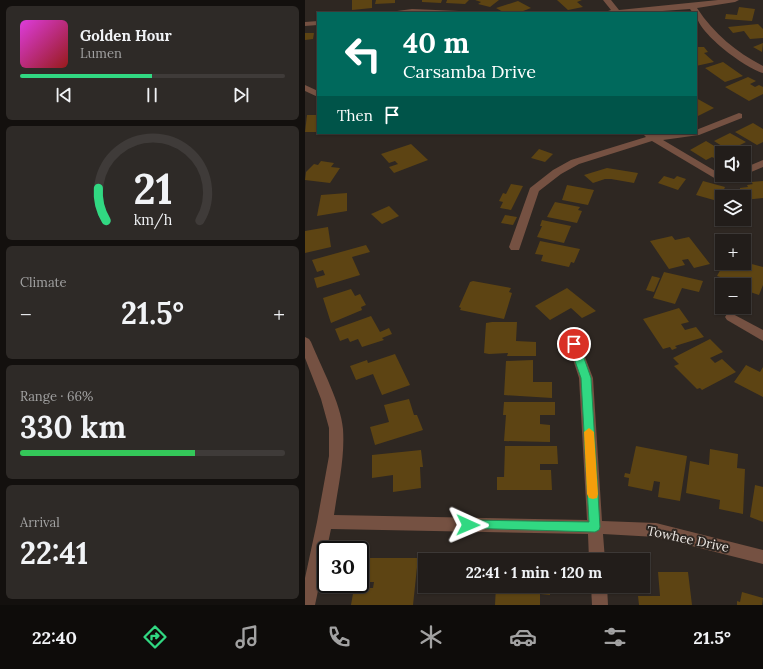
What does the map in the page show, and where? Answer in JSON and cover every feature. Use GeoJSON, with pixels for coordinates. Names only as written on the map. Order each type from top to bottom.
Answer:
{"type":"FeatureCollection","features":[{"type":"Feature","properties":{"kind":"street"},"geometry":{"type":"LineString","coordinates":[[607,0],[616,11]]}},
{"type":"Feature","properties":{"kind":"street"},"geometry":{"type":"LineString","coordinates":[[611,12],[692,6],[735,0]]}},
{"type":"Feature","properties":{"kind":"street"},"geometry":{"type":"LineString","coordinates":[[692,6],[696,12]]}},
{"type":"Feature","properties":{"kind":"street"},"geometry":{"type":"LineString","coordinates":[[404,12],[436,12]]}},
{"type":"Feature","properties":{"kind":"street"},"geometry":{"type":"LineString","coordinates":[[697,14],[717,41],[733,53],[763,70]]}},
{"type":"Feature","properties":{"kind":"street"},"geometry":{"type":"LineString","coordinates":[[305,24],[317,23]]}},
{"type":"Feature","properties":{"kind":"street"},"geometry":{"type":"LineString","coordinates":[[305,88],[317,94]]}},
{"type":"Feature","properties":{"kind":"street"},"geometry":{"type":"LineString","coordinates":[[697,133],[739,116]]}},
{"type":"Feature","properties":{"kind":"street"},"geometry":{"type":"LineString","coordinates":[[515,247],[534,190],[557,172],[575,162],[650,136],[681,134]]}},
{"type":"Feature","properties":{"kind":"street"},"geometry":{"type":"LineString","coordinates":[[650,136],[715,174]]}},
{"type":"Feature","properties":{"kind":"street"},"geometry":{"type":"LineString","coordinates":[[751,169],[763,163]]}},
{"type":"Feature","properties":{"kind":"street"},"geometry":{"type":"LineString","coordinates":[[731,317],[763,336]]}},
{"type":"Feature","properties":{"kind":"street"},"geometry":{"type":"LineString","coordinates":[[305,342],[337,428],[337,456],[325,522],[307,605]]}},
{"type":"Feature","properties":{"kind":"street"},"geometry":{"type":"LineString","coordinates":[[574,344],[586,378],[597,553]]}},
{"type":"Feature","properties":{"kind":"street","name":"Towhee Drive"},"geometry":{"type":"LineString","coordinates":[[325,522],[595,527],[656,530],[763,557]]}},
{"type":"Feature","properties":{"kind":"street"},"geometry":{"type":"LineString","coordinates":[[599,593],[600,605]]}},
{"type":"Feature","properties":{"kind":"building"},"geometry":{"type":"Polygon","coordinates":[[[352,0],[372,0],[372,8],[352,10],[352,0]]]}},
{"type":"Feature","properties":{"kind":"building"},"geometry":{"type":"Polygon","coordinates":[[[376,0],[395,0],[395,3],[375,4],[376,0]]]}},
{"type":"Feature","properties":{"kind":"building"},"geometry":{"type":"Polygon","coordinates":[[[422,0],[442,0],[441,3],[422,2],[422,0]]]}},
{"type":"Feature","properties":{"kind":"building"},"geometry":{"type":"Polygon","coordinates":[[[447,0],[469,0],[465,4],[446,3],[447,0]]]}},
{"type":"Feature","properties":{"kind":"building"},"geometry":{"type":"Polygon","coordinates":[[[475,0],[499,0],[490,7],[478,4],[481,2],[475,0]]]}},
{"type":"Feature","properties":{"kind":"building"},"geometry":{"type":"Polygon","coordinates":[[[557,0],[582,0],[577,2],[583,7],[568,10],[557,0]]]}},
{"type":"Feature","properties":{"kind":"building"},"geometry":{"type":"Polygon","coordinates":[[[518,1],[531,8],[521,12],[503,12],[496,8],[518,1]]]}},
{"type":"Feature","properties":{"kind":"building"},"geometry":{"type":"Polygon","coordinates":[[[739,7],[755,9],[752,21],[725,19],[726,14],[737,15],[739,7]]]}},
{"type":"Feature","properties":{"kind":"building"},"geometry":{"type":"Polygon","coordinates":[[[758,24],[763,29],[763,38],[750,39],[744,31],[733,33],[728,27],[758,24]]]}},
{"type":"Feature","properties":{"kind":"building"},"geometry":{"type":"Polygon","coordinates":[[[305,33],[314,33],[313,39],[305,40],[305,33]]]}},
{"type":"Feature","properties":{"kind":"building"},"geometry":{"type":"Polygon","coordinates":[[[763,43],[762,52],[753,47],[763,43]]]}},
{"type":"Feature","properties":{"kind":"building"},"geometry":{"type":"Polygon","coordinates":[[[697,47],[704,47],[708,52],[704,53],[714,62],[697,66],[697,47]]]}},
{"type":"Feature","properties":{"kind":"building"},"geometry":{"type":"Polygon","coordinates":[[[723,62],[743,76],[725,82],[705,68],[723,62]]]}},
{"type":"Feature","properties":{"kind":"building"},"geometry":{"type":"Polygon","coordinates":[[[748,77],[756,81],[750,84],[755,87],[759,85],[763,87],[763,94],[749,101],[725,87],[748,77]]]}},
{"type":"Feature","properties":{"kind":"building"},"geometry":{"type":"Polygon","coordinates":[[[697,99],[714,108],[697,116],[697,99]]]}},
{"type":"Feature","properties":{"kind":"building"},"geometry":{"type":"Polygon","coordinates":[[[307,115],[317,115],[317,132],[305,132],[307,115]]]}},
{"type":"Feature","properties":{"kind":"building"},"geometry":{"type":"Polygon","coordinates":[[[753,123],[763,129],[763,142],[757,145],[735,132],[753,123]]]}},
{"type":"Feature","properties":{"kind":"building"},"geometry":{"type":"Polygon","coordinates":[[[730,133],[746,142],[740,145],[742,146],[722,146],[714,141],[730,133]]]}},
{"type":"Feature","properties":{"kind":"building"},"geometry":{"type":"Polygon","coordinates":[[[706,141],[715,146],[715,158],[712,157],[706,160],[690,150],[706,141]]]}},
{"type":"Feature","properties":{"kind":"building"},"geometry":{"type":"Polygon","coordinates":[[[411,144],[428,160],[394,173],[389,167],[398,164],[395,161],[389,163],[381,154],[411,144]]]}},
{"type":"Feature","properties":{"kind":"building"},"geometry":{"type":"Polygon","coordinates":[[[539,149],[553,154],[545,162],[531,158],[539,149]]]}},
{"type":"Feature","properties":{"kind":"building"},"geometry":{"type":"Polygon","coordinates":[[[321,161],[334,163],[331,167],[340,168],[330,183],[305,180],[306,172],[314,164],[318,165],[321,161]]]}},
{"type":"Feature","properties":{"kind":"building"},"geometry":{"type":"Polygon","coordinates":[[[607,168],[638,173],[634,183],[605,179],[593,183],[584,175],[607,168]]]}},
{"type":"Feature","properties":{"kind":"building"},"geometry":{"type":"Polygon","coordinates":[[[664,176],[674,179],[677,176],[686,179],[678,190],[658,183],[664,176]]]}},
{"type":"Feature","properties":{"kind":"building"},"geometry":{"type":"Polygon","coordinates":[[[703,181],[725,187],[724,190],[715,190],[715,200],[696,195],[703,181]]]}},
{"type":"Feature","properties":{"kind":"building"},"geometry":{"type":"Polygon","coordinates":[[[763,181],[763,198],[751,199],[751,190],[740,190],[740,188],[748,187],[747,185],[753,184],[751,182],[763,181]]]}},
{"type":"Feature","properties":{"kind":"building"},"geometry":{"type":"Polygon","coordinates":[[[511,184],[523,186],[511,210],[500,208],[503,202],[499,201],[503,193],[506,194],[511,184]]]}},
{"type":"Feature","properties":{"kind":"building"},"geometry":{"type":"Polygon","coordinates":[[[567,185],[594,190],[588,205],[562,200],[567,185]]]}},
{"type":"Feature","properties":{"kind":"building"},"geometry":{"type":"Polygon","coordinates":[[[347,193],[347,211],[317,216],[321,195],[347,193]]]}},
{"type":"Feature","properties":{"kind":"building"},"geometry":{"type":"Polygon","coordinates":[[[555,202],[580,207],[578,210],[582,211],[577,223],[547,217],[555,202]]]}},
{"type":"Feature","properties":{"kind":"building"},"geometry":{"type":"Polygon","coordinates":[[[389,206],[399,216],[382,224],[371,214],[389,206]]]}},
{"type":"Feature","properties":{"kind":"building"},"geometry":{"type":"Polygon","coordinates":[[[505,215],[517,217],[513,225],[501,223],[505,215]]]}},
{"type":"Feature","properties":{"kind":"building"},"geometry":{"type":"Polygon","coordinates":[[[542,220],[571,226],[564,243],[537,237],[542,226],[540,226],[542,220]]]}},
{"type":"Feature","properties":{"kind":"building"},"geometry":{"type":"Polygon","coordinates":[[[328,227],[331,247],[305,253],[305,231],[328,227]]]}},
{"type":"Feature","properties":{"kind":"building"},"geometry":{"type":"Polygon","coordinates":[[[672,236],[675,240],[689,237],[710,264],[694,268],[688,259],[682,260],[685,265],[669,269],[650,241],[672,236]]]}},
{"type":"Feature","properties":{"kind":"building"},"geometry":{"type":"Polygon","coordinates":[[[540,241],[580,249],[574,263],[571,262],[569,267],[541,261],[543,255],[535,254],[540,241]]]}},
{"type":"Feature","properties":{"kind":"building"},"geometry":{"type":"Polygon","coordinates":[[[366,245],[370,252],[352,257],[360,275],[317,288],[314,278],[325,275],[323,270],[317,272],[312,260],[366,245]]]}},
{"type":"Feature","properties":{"kind":"building"},"geometry":{"type":"Polygon","coordinates":[[[751,264],[763,267],[763,285],[759,295],[751,292],[751,278],[723,278],[717,276],[720,270],[751,270],[751,264]]]}},
{"type":"Feature","properties":{"kind":"building"},"geometry":{"type":"Polygon","coordinates":[[[664,272],[703,281],[699,292],[682,288],[675,304],[653,298],[664,272]]]}},
{"type":"Feature","properties":{"kind":"building"},"geometry":{"type":"Polygon","coordinates":[[[652,276],[660,278],[654,292],[646,290],[652,276]]]}},
{"type":"Feature","properties":{"kind":"building"},"geometry":{"type":"Polygon","coordinates":[[[473,281],[511,288],[509,292],[512,293],[504,319],[460,310],[461,308],[459,307],[470,282],[473,281]]]}},
{"type":"Feature","properties":{"kind":"building"},"geometry":{"type":"Polygon","coordinates":[[[567,288],[596,311],[582,318],[571,308],[550,320],[535,306],[567,288]]]}},
{"type":"Feature","properties":{"kind":"building"},"geometry":{"type":"Polygon","coordinates":[[[351,289],[355,296],[360,294],[366,305],[361,307],[362,310],[331,323],[323,298],[351,289]]]}},
{"type":"Feature","properties":{"kind":"building"},"geometry":{"type":"Polygon","coordinates":[[[679,308],[689,322],[681,324],[685,330],[696,327],[704,337],[675,346],[677,348],[672,350],[670,347],[663,349],[643,319],[679,308]]]}},
{"type":"Feature","properties":{"kind":"building"},"geometry":{"type":"Polygon","coordinates":[[[371,316],[380,332],[389,328],[392,334],[382,338],[384,340],[362,347],[358,339],[350,342],[348,338],[340,341],[335,329],[371,316]]]}},
{"type":"Feature","properties":{"kind":"building"},"geometry":{"type":"Polygon","coordinates":[[[517,322],[516,341],[536,342],[536,356],[507,356],[508,353],[484,353],[486,323],[517,322]]]}},
{"type":"Feature","properties":{"kind":"building"},"geometry":{"type":"Polygon","coordinates":[[[710,339],[723,352],[710,358],[715,363],[722,359],[736,372],[702,390],[700,388],[697,389],[674,366],[679,364],[673,358],[710,339]]]}},
{"type":"Feature","properties":{"kind":"building"},"geometry":{"type":"Polygon","coordinates":[[[395,354],[410,385],[382,395],[373,374],[356,380],[350,366],[367,360],[368,363],[395,354]]]}},
{"type":"Feature","properties":{"kind":"building"},"geometry":{"type":"Polygon","coordinates":[[[533,360],[533,382],[552,382],[552,398],[504,395],[506,361],[533,360]]]}},
{"type":"Feature","properties":{"kind":"building"},"geometry":{"type":"Polygon","coordinates":[[[746,365],[760,372],[763,367],[763,397],[734,382],[746,365]]]}},
{"type":"Feature","properties":{"kind":"building"},"geometry":{"type":"Polygon","coordinates":[[[409,399],[414,415],[417,415],[423,430],[375,445],[370,427],[389,422],[384,405],[409,399]]]}},
{"type":"Feature","properties":{"kind":"building"},"geometry":{"type":"Polygon","coordinates":[[[504,402],[555,402],[555,415],[540,415],[540,424],[550,425],[550,442],[504,441],[506,415],[503,415],[504,402]]]}},
{"type":"Feature","properties":{"kind":"building"},"geometry":{"type":"Polygon","coordinates":[[[505,446],[557,446],[558,464],[540,464],[540,470],[551,470],[552,490],[497,490],[497,477],[504,477],[505,446]]]}},
{"type":"Feature","properties":{"kind":"building"},"geometry":{"type":"Polygon","coordinates":[[[636,446],[687,456],[680,501],[658,497],[660,482],[654,481],[652,491],[628,486],[629,478],[624,477],[625,473],[630,474],[636,446]]]}},
{"type":"Feature","properties":{"kind":"building"},"geometry":{"type":"Polygon","coordinates":[[[710,449],[738,454],[737,468],[745,469],[743,514],[719,509],[720,500],[686,493],[690,461],[709,465],[710,449]]]}},
{"type":"Feature","properties":{"kind":"building"},"geometry":{"type":"Polygon","coordinates":[[[421,450],[423,467],[420,467],[421,488],[393,492],[393,475],[372,478],[372,455],[421,450]]]}},
{"type":"Feature","properties":{"kind":"building"},"geometry":{"type":"Polygon","coordinates":[[[755,485],[763,487],[763,522],[750,517],[755,485]]]}},
{"type":"Feature","properties":{"kind":"building"},"geometry":{"type":"Polygon","coordinates":[[[369,558],[418,558],[413,605],[351,605],[353,593],[369,593],[369,588],[373,588],[374,582],[369,582],[369,558]]]}},
{"type":"Feature","properties":{"kind":"building"},"geometry":{"type":"Polygon","coordinates":[[[658,572],[688,572],[692,605],[639,605],[638,596],[660,596],[658,572]]]}},
{"type":"Feature","properties":{"kind":"building"},"geometry":{"type":"Polygon","coordinates":[[[742,592],[763,598],[762,605],[737,605],[737,601],[740,602],[742,592]]]}},
{"type":"Feature","properties":{"kind":"building"},"geometry":{"type":"Polygon","coordinates":[[[496,593],[550,593],[550,595],[540,594],[540,605],[495,605],[496,593]]]}},
{"type":"Feature","properties":{"kind":"slow traffic"},"geometry":{"type":"LineString","coordinates":[[589,432],[593,494]]}},
{"type":"Feature","properties":{"kind":"route"},"geometry":{"type":"LineString","coordinates":[[468,525],[595,527],[586,378],[574,344]]}}]}
